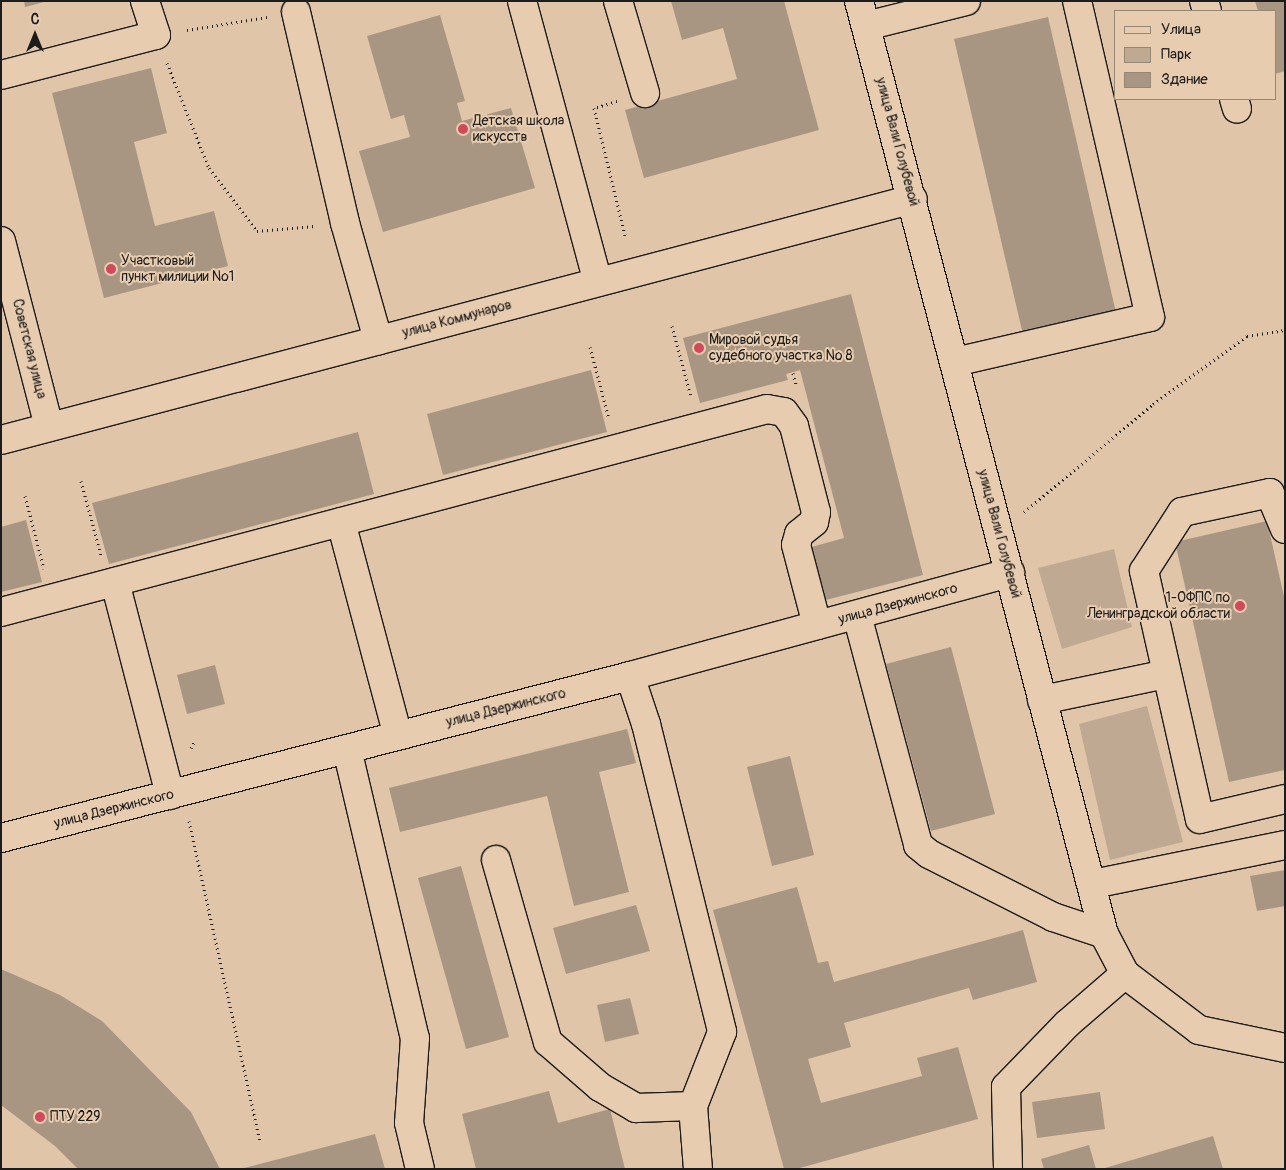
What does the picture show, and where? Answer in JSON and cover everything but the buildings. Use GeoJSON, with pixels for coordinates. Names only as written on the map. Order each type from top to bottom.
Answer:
{"type":"FeatureCollection","features":[{"type":"Feature","properties":{"kind":"street"},"geometry":{"type":"LineString","coordinates":[[1,75],[156,35],[145,1]]}},
{"type":"Feature","properties":{"kind":"street"},"geometry":{"type":"LineString","coordinates":[[522,1],[598,282]]}},
{"type":"Feature","properties":{"kind":"street"},"geometry":{"type":"LineString","coordinates":[[618,1],[645,93]]}},
{"type":"Feature","properties":{"kind":"street"},"geometry":{"type":"LineString","coordinates":[[862,14],[966,1]]}},
{"type":"Feature","properties":{"kind":"street"},"geometry":{"type":"LineString","coordinates":[[955,362],[1150,317],[1077,1]]}},
{"type":"Feature","properties":{"kind":"street"},"geometry":{"type":"LineString","coordinates":[[296,12],[345,223],[378,340]]}},
{"type":"Feature","properties":{"kind":"street","name":"улица Вали Голубевой"},"geometry":{"type":"LineString","coordinates":[[862,14],[913,198],[1042,700],[1093,884],[1104,934],[1125,974],[1199,1030],[1285,1048]]}},
{"type":"Feature","properties":{"kind":"street","name":"улица Коммунаров"},"geometry":{"type":"LineString","coordinates":[[1,440],[913,198]]}},
{"type":"Feature","properties":{"kind":"street","name":"Советская улица"},"geometry":{"type":"LineString","coordinates":[[1,241],[49,427]]}},
{"type":"Feature","properties":{"kind":"street"},"geometry":{"type":"LineString","coordinates":[[1,612],[767,409],[784,412],[794,426],[816,512],[814,522],[798,534],[796,545],[817,625]]}},
{"type":"Feature","properties":{"kind":"street"},"geometry":{"type":"LineString","coordinates":[[1285,529],[1270,493],[1182,512],[1144,571],[1200,819],[1285,799]]}},
{"type":"Feature","properties":{"kind":"street"},"geometry":{"type":"LineString","coordinates":[[341,522],[398,736]]}},
{"type":"Feature","properties":{"kind":"street","name":"улица Дзержинского"},"geometry":{"type":"LineString","coordinates":[[1,838],[630,676],[1010,573]]}},
{"type":"Feature","properties":{"kind":"street"},"geometry":{"type":"LineString","coordinates":[[112,583],[170,795]]}},
{"type":"Feature","properties":{"kind":"street"},"geometry":{"type":"LineString","coordinates":[[857,615],[918,844],[929,854],[1053,917],[1104,934]]}},
{"type":"Feature","properties":{"kind":"street"},"geometry":{"type":"LineString","coordinates":[[1042,700],[1166,674]]}},
{"type":"Feature","properties":{"kind":"street"},"geometry":{"type":"LineString","coordinates":[[630,676],[646,724],[722,1032],[693,1106],[698,1169]]}},
{"type":"Feature","properties":{"kind":"street"},"geometry":{"type":"LineString","coordinates":[[347,749],[416,1038],[409,1123],[420,1169]]}},
{"type":"Feature","properties":{"kind":"street"},"geometry":{"type":"LineString","coordinates":[[1093,884],[1285,845]]}},
{"type":"Feature","properties":{"kind":"street"},"geometry":{"type":"LineString","coordinates":[[496,860],[548,1042],[600,1087],[636,1108],[693,1106]]}},
{"type":"Feature","properties":{"kind":"street"},"geometry":{"type":"LineString","coordinates":[[1008,1169],[1006,1087],[1067,1024],[1125,974]]}},
{"type":"Feature","properties":{"kind":"path"},"geometry":{"type":"LineString","coordinates":[[296,12],[156,35],[209,168],[257,231],[345,223]]}},
{"type":"Feature","properties":{"kind":"path"},"geometry":{"type":"LineString","coordinates":[[625,235],[594,108],[645,93]]}},
{"type":"Feature","properties":{"kind":"path"},"geometry":{"type":"LineString","coordinates":[[672,326],[698,427]]}},
{"type":"Feature","properties":{"kind":"path"},"geometry":{"type":"LineString","coordinates":[[999,534],[1153,404],[1247,336],[1285,330]]}},
{"type":"Feature","properties":{"kind":"path"},"geometry":{"type":"LineString","coordinates":[[590,347],[618,449]]}},
{"type":"Feature","properties":{"kind":"path"},"geometry":{"type":"LineString","coordinates":[[81,481],[112,583]]}},
{"type":"Feature","properties":{"kind":"path"},"geometry":{"type":"LineString","coordinates":[[25,496],[52,599]]}},
{"type":"Feature","properties":{"kind":"path"},"geometry":{"type":"LineString","coordinates":[[189,819],[260,1140]]}},
{"type":"Feature","properties":{"kind":"green space"},"geometry":{"type":"Polygon","coordinates":[[[1114,549],[1132,627],[1062,649],[1038,568],[1114,549]]]}},
{"type":"Feature","properties":{"kind":"green space"},"geometry":{"type":"Polygon","coordinates":[[[1147,706],[1183,842],[1110,860],[1079,724],[1147,706]]]}},
{"type":"Feature","properties":{"kind":"place","name":"Детская школа искусств"},"geometry":{"type":"Point","coordinates":[463,129]}},
{"type":"Feature","properties":{"kind":"place","name":"Участковый пункт милиции №1"},"geometry":{"type":"Point","coordinates":[111,269]}},
{"type":"Feature","properties":{"kind":"place","name":"Мировой судья судебного участка № 8"},"geometry":{"type":"Point","coordinates":[699,348]}},
{"type":"Feature","properties":{"kind":"place","name":"1-ОФПС по Ленинградской области"},"geometry":{"type":"Point","coordinates":[1240,606]}},
{"type":"Feature","properties":{"kind":"place","name":"ПТУ 229"},"geometry":{"type":"Point","coordinates":[40,1117]}}]}
